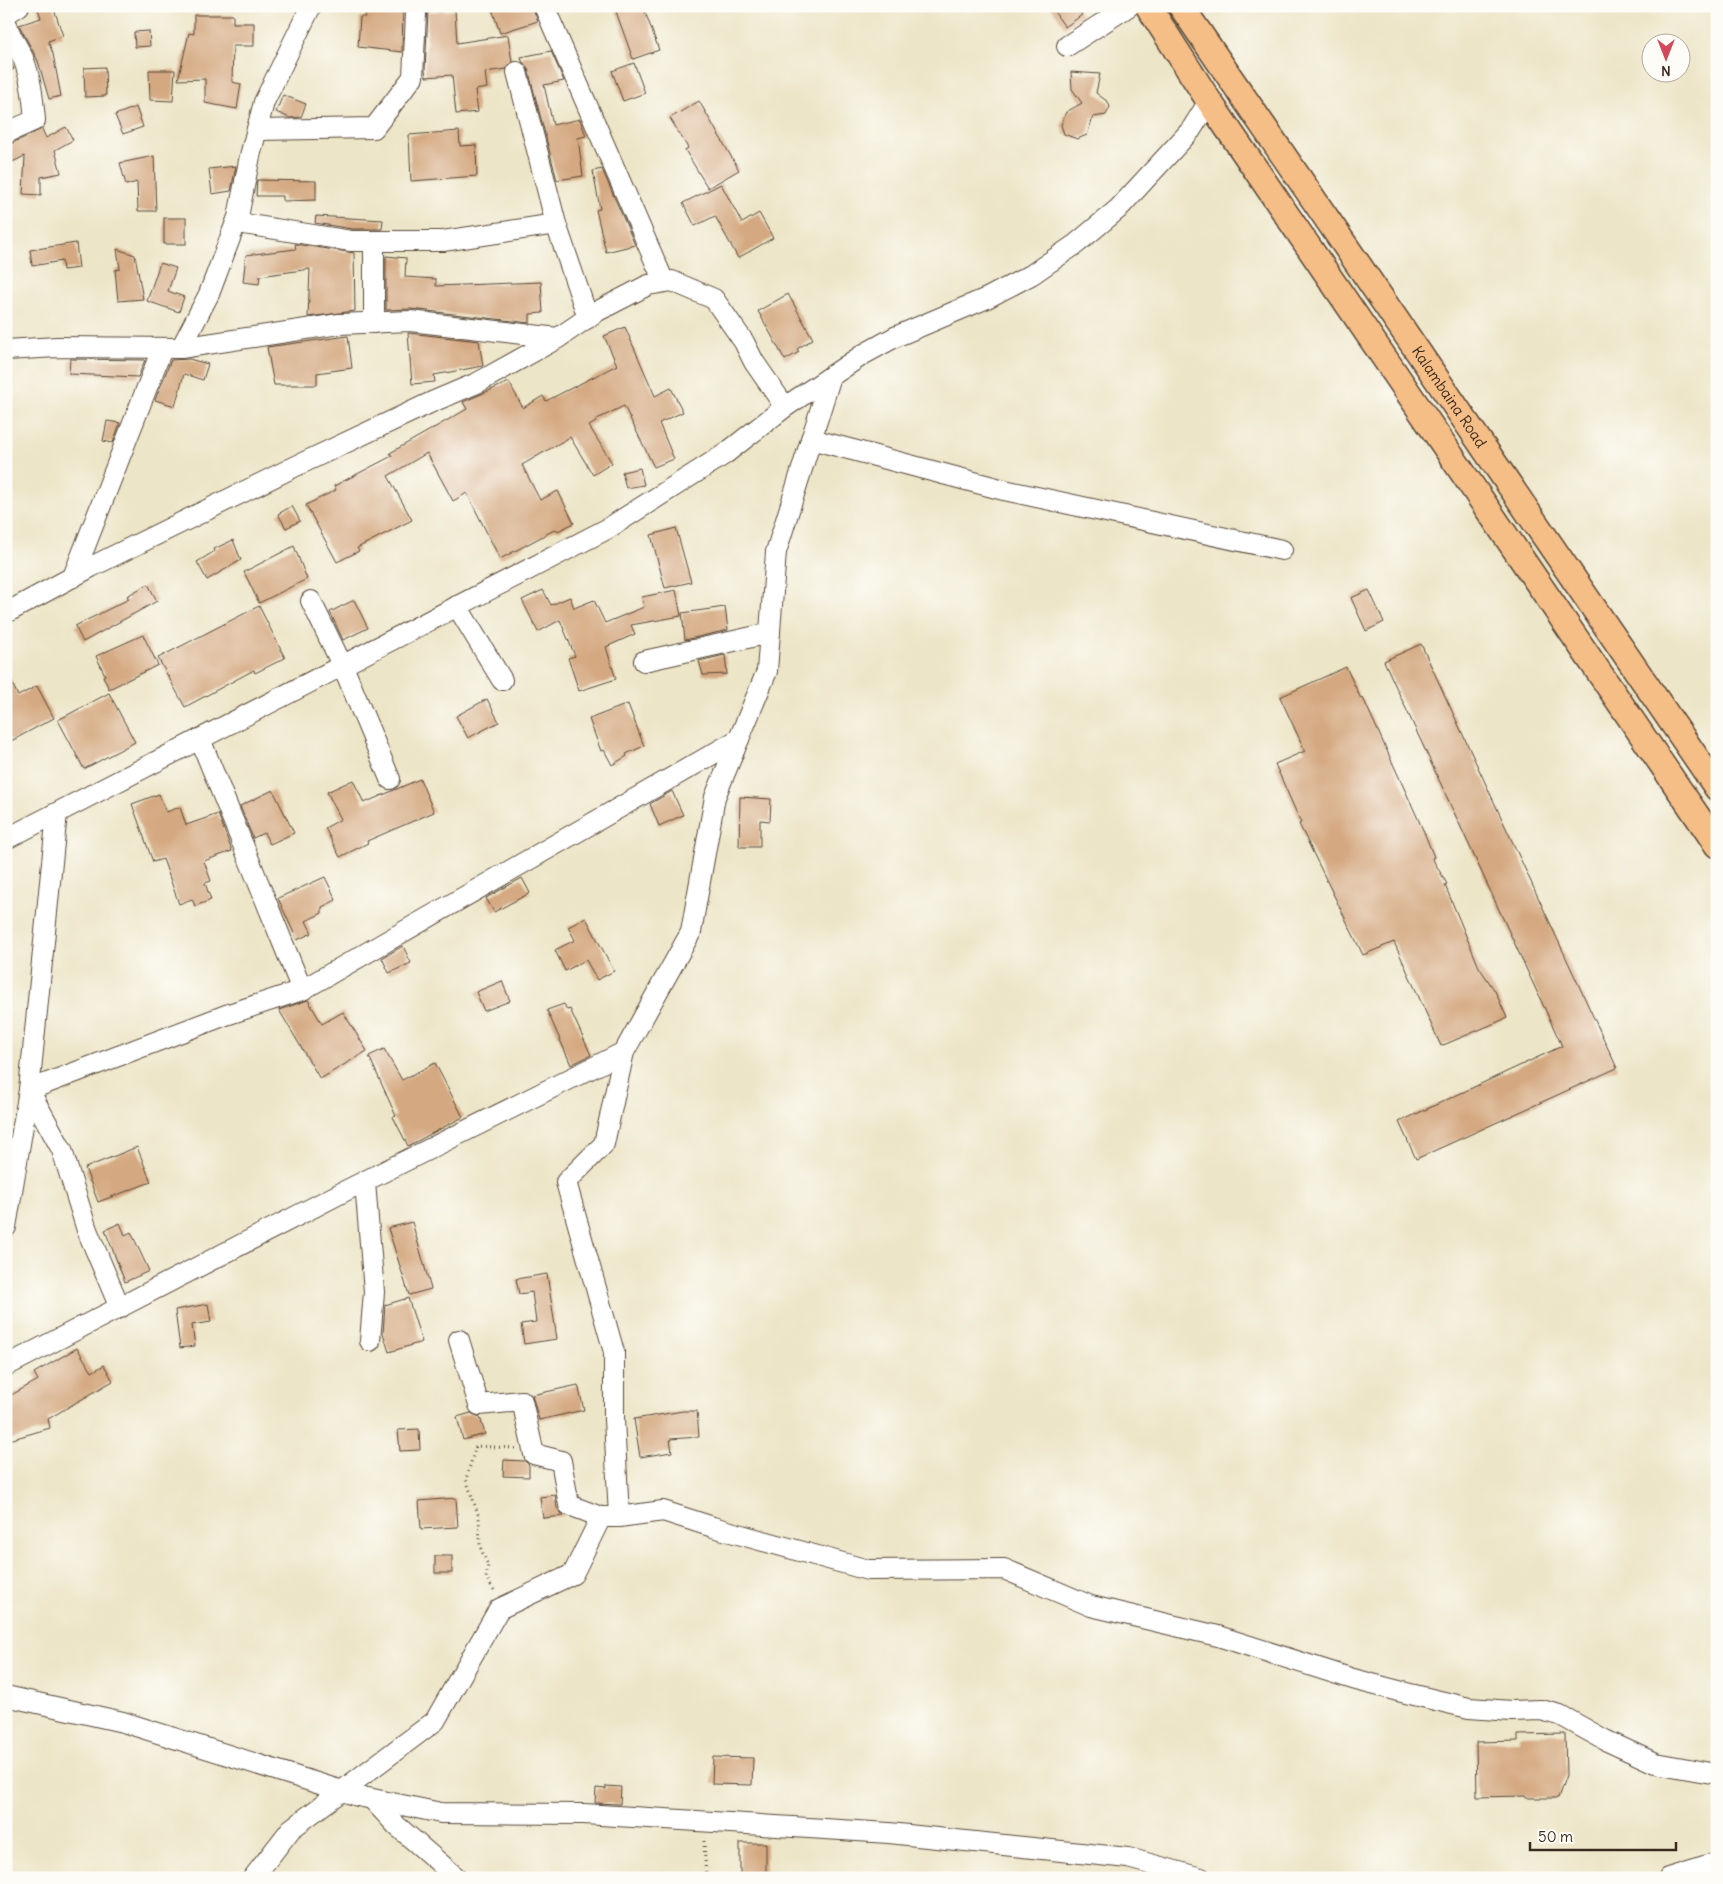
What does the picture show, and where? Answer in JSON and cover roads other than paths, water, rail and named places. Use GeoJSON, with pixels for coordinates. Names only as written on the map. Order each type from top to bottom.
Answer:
{"type":"FeatureCollection","features":[{"type":"Feature","properties":{"kind":"main road","name":"Kalambaina Road"},"geometry":{"type":"LineString","coordinates":[[1181,6],[1717,788]]}},
{"type":"Feature","properties":{"kind":"main road"},"geometry":{"type":"LineString","coordinates":[[1147,8],[1717,845]]}},
{"type":"Feature","properties":{"kind":"street"},"geometry":{"type":"LineString","coordinates":[[6,14],[19,6]]}},
{"type":"Feature","properties":{"kind":"street"},"geometry":{"type":"LineString","coordinates":[[73,577],[171,348],[209,294],[237,223],[256,130],[264,102],[311,6]]}},
{"type":"Feature","properties":{"kind":"street"},"geometry":{"type":"LineString","coordinates":[[544,6],[664,282]]}},
{"type":"Feature","properties":{"kind":"street"},"geometry":{"type":"LineString","coordinates":[[1067,46],[1147,8]]}},
{"type":"Feature","properties":{"kind":"street"},"geometry":{"type":"LineString","coordinates":[[256,130],[374,128],[413,77],[416,13]]}},
{"type":"Feature","properties":{"kind":"street"},"geometry":{"type":"LineString","coordinates":[[6,22],[8,30],[22,57],[32,87],[35,120],[6,133]]}},
{"type":"Feature","properties":{"kind":"street"},"geometry":{"type":"LineString","coordinates":[[516,72],[556,224],[588,318]]}},
{"type":"Feature","properties":{"kind":"street"},"geometry":{"type":"LineString","coordinates":[[6,839],[607,529],[725,454],[785,407],[831,376],[895,337],[986,298],[1024,279],[1076,244],[1118,209],[1191,130],[1210,101]]}},
{"type":"Feature","properties":{"kind":"street"},"geometry":{"type":"LineString","coordinates":[[237,223],[351,241],[443,241],[556,224]]}},
{"type":"Feature","properties":{"kind":"street"},"geometry":{"type":"LineString","coordinates":[[374,241],[374,323]]}},
{"type":"Feature","properties":{"kind":"street"},"geometry":{"type":"LineString","coordinates":[[6,613],[73,577],[337,447],[432,402],[477,384],[558,338],[588,318],[648,285],[672,281],[714,299],[785,407]]}},
{"type":"Feature","properties":{"kind":"street"},"geometry":{"type":"LineString","coordinates":[[6,350],[57,347],[171,348],[339,324],[410,322],[558,338]]}},
{"type":"Feature","properties":{"kind":"street"},"geometry":{"type":"LineString","coordinates":[[253,1878],[291,1829],[436,1721],[499,1609],[573,1574],[610,1517],[614,1419],[614,1352],[566,1182],[604,1144],[624,1052],[691,932],[715,797],[767,671],[776,552],[831,376]]}},
{"type":"Feature","properties":{"kind":"street"},"geometry":{"type":"LineString","coordinates":[[811,439],[1004,490],[1282,550]]}},
{"type":"Feature","properties":{"kind":"street"},"geometry":{"type":"LineString","coordinates":[[311,601],[342,666],[390,779]]}},
{"type":"Feature","properties":{"kind":"street"},"geometry":{"type":"LineString","coordinates":[[457,606],[502,680]]}},
{"type":"Feature","properties":{"kind":"street"},"geometry":{"type":"LineString","coordinates":[[644,661],[770,633]]}},
{"type":"Feature","properties":{"kind":"street"},"geometry":{"type":"LineString","coordinates":[[200,739],[302,990]]}},
{"type":"Feature","properties":{"kind":"street"},"geometry":{"type":"LineString","coordinates":[[29,1090],[226,1015],[302,990],[739,740]]}},
{"type":"Feature","properties":{"kind":"street"},"geometry":{"type":"LineString","coordinates":[[6,1227],[29,1090],[57,813]]}},
{"type":"Feature","properties":{"kind":"street"},"geometry":{"type":"LineString","coordinates":[[6,1366],[624,1052]]}},
{"type":"Feature","properties":{"kind":"street"},"geometry":{"type":"LineString","coordinates":[[29,1090],[62,1150],[87,1230],[120,1308]]}},
{"type":"Feature","properties":{"kind":"street"},"geometry":{"type":"LineString","coordinates":[[365,1182],[374,1292],[370,1341]]}},
{"type":"Feature","properties":{"kind":"street"},"geometry":{"type":"LineString","coordinates":[[459,1340],[478,1405],[522,1401],[534,1454],[560,1462],[569,1505],[610,1517],[663,1511],[713,1527],[868,1570],[1004,1569],[1091,1606],[1218,1636],[1353,1679],[1406,1693],[1468,1708],[1512,1711],[1541,1710],[1560,1715],[1605,1740],[1655,1763],[1717,1774]]}},
{"type":"Feature","properties":{"kind":"street"},"geometry":{"type":"LineString","coordinates":[[6,1696],[123,1722],[340,1791],[373,1800],[441,1813],[584,1814],[889,1833],[1128,1858],[1201,1878]]}},
{"type":"Feature","properties":{"kind":"street"},"geometry":{"type":"LineString","coordinates":[[373,1800],[397,1826],[457,1878]]}},
{"type":"Feature","properties":{"kind":"street"},"geometry":{"type":"LineString","coordinates":[[1670,1878],[1717,1863]]}}]}
